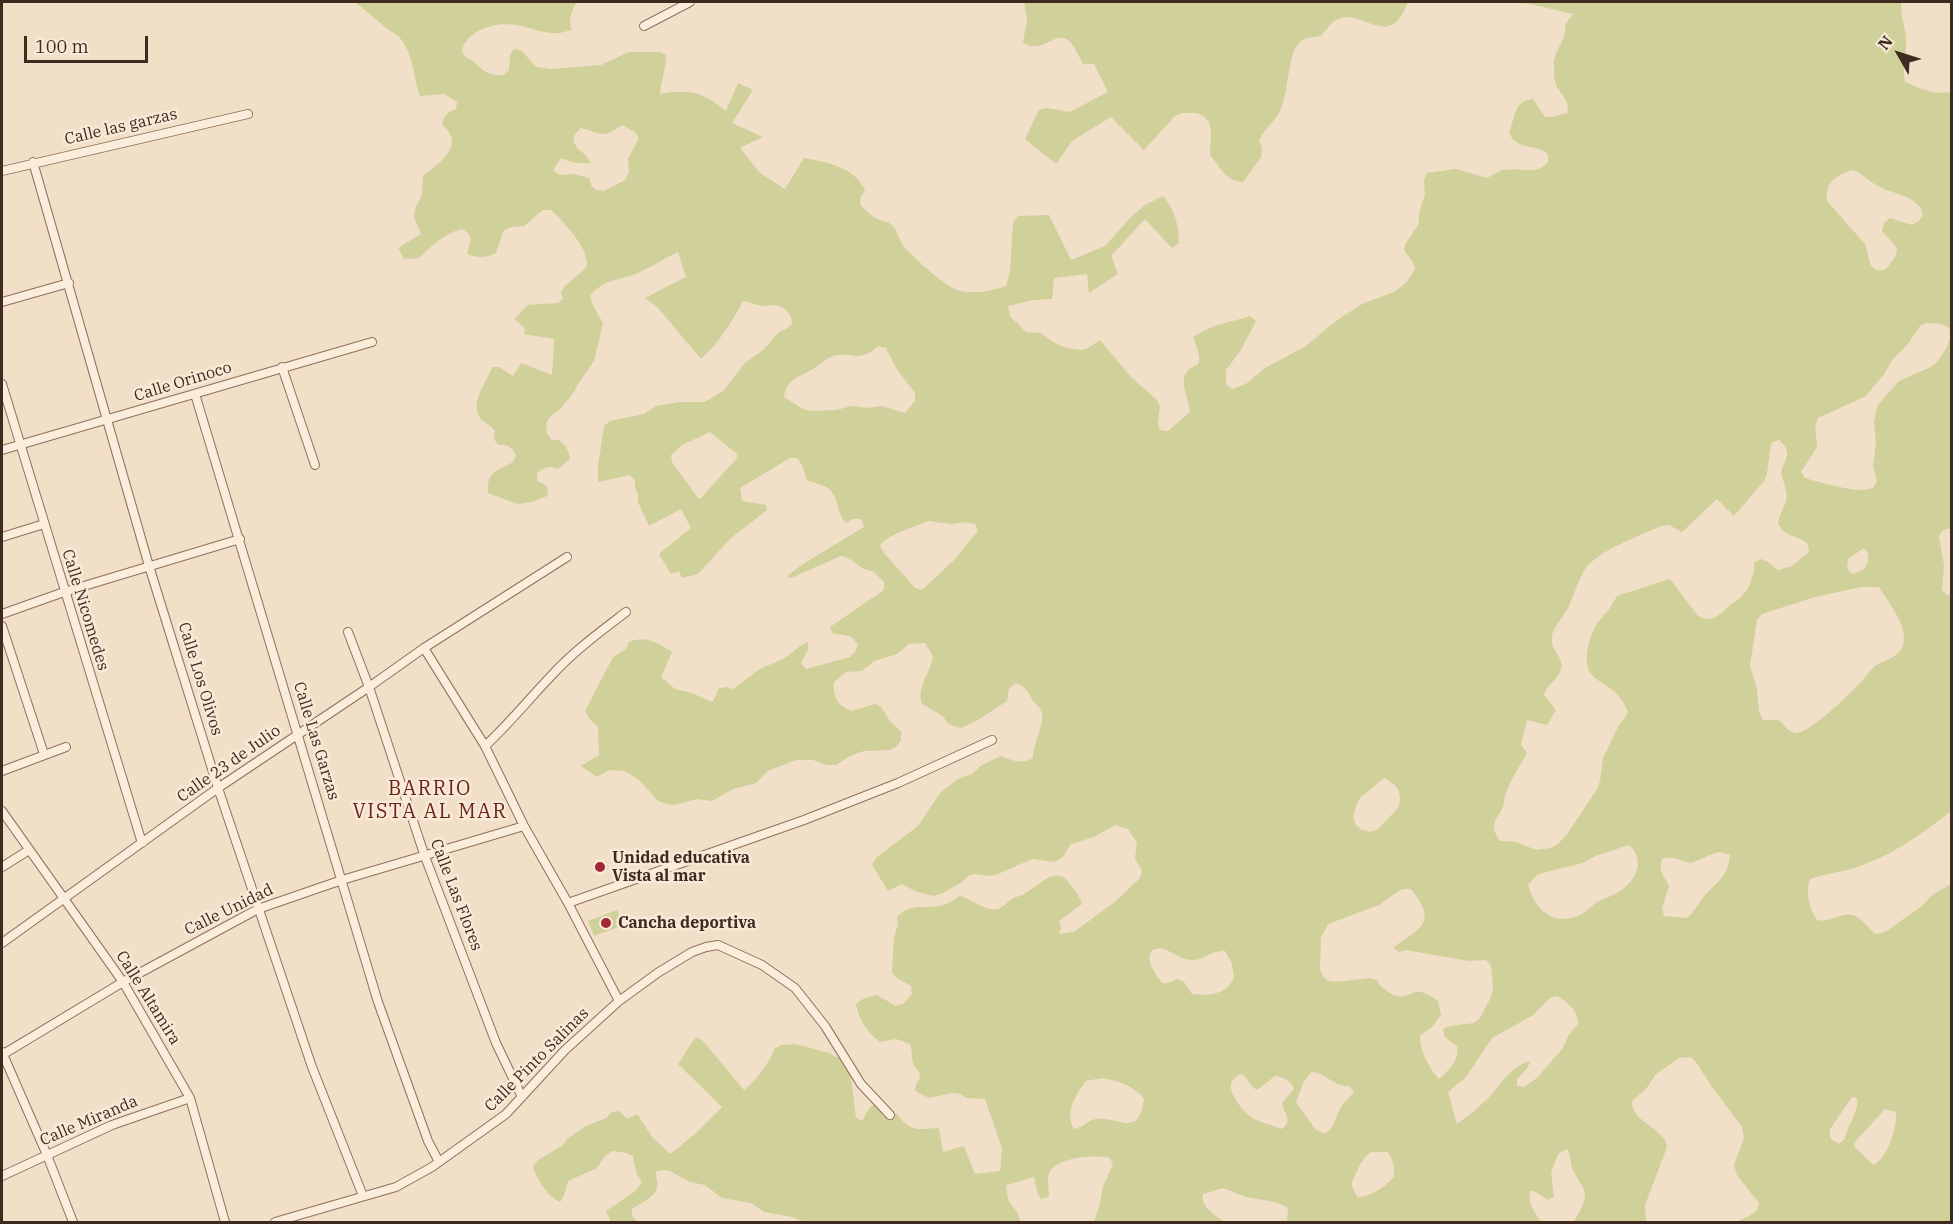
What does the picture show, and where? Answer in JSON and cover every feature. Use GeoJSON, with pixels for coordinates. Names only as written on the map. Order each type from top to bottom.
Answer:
{"type":"FeatureCollection","features":[{"type":"Feature","properties":{"kind":"street"},"geometry":{"type":"LineString","coordinates":[[644,26],[690,2]]}},
{"type":"Feature","properties":{"kind":"street","name":"Calle las garzas"},"geometry":{"type":"LineString","coordinates":[[2,171],[248,114]]}},
{"type":"Feature","properties":{"kind":"street","name":"Calle Los Olivos"},"geometry":{"type":"LineString","coordinates":[[33,162],[149,566],[218,788],[312,1067],[363,1196]]}},
{"type":"Feature","properties":{"kind":"street"},"geometry":{"type":"LineString","coordinates":[[2,302],[69,283]]}},
{"type":"Feature","properties":{"kind":"street","name":"Calle Orinoco"},"geometry":{"type":"LineString","coordinates":[[2,450],[372,342]]}},
{"type":"Feature","properties":{"kind":"street"},"geometry":{"type":"LineString","coordinates":[[282,367],[315,465]]}},
{"type":"Feature","properties":{"kind":"street","name":"Calle Nicomedes"},"geometry":{"type":"LineString","coordinates":[[2,384],[142,843]]}},
{"type":"Feature","properties":{"kind":"street","name":"Calle Las Garzas"},"geometry":{"type":"LineString","coordinates":[[195,394],[378,1002],[428,1141],[439,1162]]}},
{"type":"Feature","properties":{"kind":"street"},"geometry":{"type":"LineString","coordinates":[[2,537],[44,525]]}},
{"type":"Feature","properties":{"kind":"street"},"geometry":{"type":"LineString","coordinates":[[2,614],[64,592],[240,539]]}},
{"type":"Feature","properties":{"kind":"street","name":"Calle 23 de Julio"},"geometry":{"type":"LineString","coordinates":[[2,943],[218,788],[424,648],[567,557]]}},
{"type":"Feature","properties":{"kind":"street"},"geometry":{"type":"LineString","coordinates":[[485,746],[506,727],[552,674],[626,612]]}},
{"type":"Feature","properties":{"kind":"street"},"geometry":{"type":"LineString","coordinates":[[2,626],[44,754]]}},
{"type":"Feature","properties":{"kind":"street","name":"Calle Las Flores"},"geometry":{"type":"LineString","coordinates":[[348,632],[369,687],[424,855],[496,1043],[522,1097]]}},
{"type":"Feature","properties":{"kind":"street"},"geometry":{"type":"LineString","coordinates":[[424,648],[485,746],[524,826],[568,903],[619,1001]]}},
{"type":"Feature","properties":{"kind":"street"},"geometry":{"type":"LineString","coordinates":[[568,903],[804,820],[898,783],[992,740]]}},
{"type":"Feature","properties":{"kind":"street"},"geometry":{"type":"LineString","coordinates":[[2,771],[66,747]]}},
{"type":"Feature","properties":{"kind":"street","name":"Calle Altamira"},"geometry":{"type":"LineString","coordinates":[[2,811],[123,982],[190,1098],[225,1222]]}},
{"type":"Feature","properties":{"kind":"street","name":"Calle Unidad"},"geometry":{"type":"LineString","coordinates":[[2,1054],[123,982],[258,909],[342,880],[524,826]]}},
{"type":"Feature","properties":{"kind":"street"},"geometry":{"type":"LineString","coordinates":[[2,867],[29,850]]}},
{"type":"Feature","properties":{"kind":"street","name":"Calle Pinto Salinas"},"geometry":{"type":"LineString","coordinates":[[275,1222],[396,1187],[439,1162],[500,1119],[565,1050],[619,1001],[659,972],[692,952],[705,947],[718,945],[762,965],[795,988],[825,1026],[861,1084],[890,1115]]}},
{"type":"Feature","properties":{"kind":"street"},"geometry":{"type":"LineString","coordinates":[[2,1054],[73,1222]]}},
{"type":"Feature","properties":{"kind":"street","name":"Calle Miranda"},"geometry":{"type":"LineString","coordinates":[[2,1176],[112,1125],[190,1098]]}},
{"type":"Feature","properties":{"kind":"green space"},"geometry":{"type":"Polygon","coordinates":[[[355,2],[577,2],[571,15],[572,30],[556,33],[509,24],[492,26],[470,37],[462,51],[466,58],[485,72],[501,75],[509,70],[510,55],[514,49],[521,50],[536,67],[551,69],[601,65],[629,52],[660,52],[666,55],[660,94],[695,93],[709,99],[726,111],[738,83],[753,90],[732,123],[763,137],[740,148],[760,173],[785,189],[804,158],[831,164],[847,171],[860,182],[865,190],[860,204],[875,218],[892,225],[903,246],[910,253],[939,279],[960,291],[983,292],[1006,286],[1010,272],[1013,222],[1018,216],[1049,215],[1071,260],[1105,246],[1132,216],[1145,205],[1163,196],[1174,213],[1177,224],[1179,243],[1172,248],[1145,219],[1111,256],[1118,274],[1089,293],[1087,274],[1054,278],[1052,299],[1033,300],[1008,306],[1010,316],[1026,332],[1041,333],[1066,348],[1081,350],[1100,340],[1131,377],[1157,400],[1160,407],[1158,423],[1160,430],[1168,431],[1190,412],[1184,378],[1187,372],[1199,362],[1193,337],[1214,326],[1250,316],[1256,321],[1241,350],[1226,370],[1226,384],[1232,389],[1246,384],[1265,368],[1306,346],[1336,321],[1362,304],[1394,292],[1406,283],[1415,269],[1404,250],[1418,225],[1427,173],[1456,169],[1487,178],[1500,171],[1537,169],[1548,162],[1548,154],[1521,145],[1512,139],[1509,133],[1516,111],[1527,100],[1533,99],[1545,117],[1567,113],[1568,104],[1555,82],[1554,60],[1564,36],[1565,25],[1573,14],[1521,2],[1901,2],[1906,39],[1905,82],[1933,92],[1951,92],[1951,332],[1948,327],[1941,324],[1927,323],[1920,326],[1866,396],[1818,418],[1815,429],[1817,447],[1801,472],[1805,478],[1839,487],[1858,490],[1873,488],[1877,481],[1873,467],[1876,442],[1874,422],[1877,406],[1899,381],[1937,362],[1951,336],[1951,528],[1943,530],[1939,536],[1944,565],[1942,590],[1947,595],[1952,595],[1951,811],[1916,837],[1878,859],[1851,869],[1810,879],[1808,894],[1817,920],[1852,915],[1862,920],[1875,934],[1885,932],[1922,906],[1932,895],[1951,884],[1951,1222],[1736,1222],[1751,1215],[1758,1209],[1759,1203],[1737,1175],[1734,1165],[1744,1138],[1742,1127],[1696,1062],[1690,1057],[1679,1058],[1656,1074],[1646,1089],[1632,1101],[1637,1115],[1660,1134],[1667,1147],[1645,1205],[1646,1222],[1574,1222],[1582,1207],[1585,1194],[1572,1168],[1567,1149],[1558,1154],[1551,1172],[1554,1197],[1548,1200],[1530,1191],[1531,1204],[1541,1222],[1287,1222],[1288,1208],[1276,1202],[1246,1197],[1223,1188],[1203,1194],[1203,1199],[1209,1210],[1224,1222],[1094,1222],[1103,1186],[1113,1165],[1110,1158],[1095,1156],[1067,1160],[1053,1168],[1048,1176],[1049,1197],[1041,1199],[1034,1177],[1006,1185],[1008,1200],[1021,1222],[805,1222],[764,1212],[751,1203],[722,1198],[705,1185],[690,1182],[670,1171],[663,1170],[656,1171],[657,1184],[654,1194],[632,1209],[632,1216],[637,1222],[611,1222],[606,1211],[634,1192],[642,1183],[636,1172],[633,1156],[612,1151],[605,1156],[597,1168],[568,1181],[564,1196],[560,1202],[556,1200],[537,1177],[533,1167],[538,1160],[563,1145],[567,1139],[586,1126],[606,1118],[612,1112],[619,1111],[627,1119],[637,1114],[653,1138],[670,1154],[695,1134],[722,1107],[678,1064],[697,1037],[703,1041],[744,1090],[762,1071],[774,1049],[781,1045],[795,1044],[829,1053],[842,1060],[849,1071],[856,1118],[862,1121],[874,1104],[880,1103],[891,1109],[911,1127],[939,1128],[943,1152],[964,1146],[975,1174],[1000,1171],[1002,1148],[985,1099],[967,1098],[952,1093],[929,1098],[915,1091],[920,1078],[919,1071],[913,1062],[910,1044],[896,1039],[880,1042],[861,1020],[856,1004],[861,1000],[877,995],[896,1006],[903,1004],[912,994],[911,986],[892,973],[897,917],[911,908],[942,905],[959,896],[988,909],[998,909],[1048,878],[1059,876],[1065,878],[1070,884],[1082,904],[1059,921],[1061,928],[1059,934],[1074,932],[1116,901],[1140,878],[1142,871],[1135,858],[1137,843],[1128,829],[1115,825],[1094,837],[1071,844],[1062,858],[1055,862],[1032,859],[998,874],[990,876],[975,874],[968,876],[941,894],[933,896],[915,891],[902,884],[888,891],[872,865],[876,858],[918,826],[940,793],[958,779],[972,774],[982,765],[1001,756],[1017,761],[1033,758],[1042,721],[1039,708],[1025,689],[1015,683],[1009,689],[1007,701],[978,720],[961,728],[948,724],[943,716],[922,704],[922,686],[933,656],[925,643],[909,644],[897,654],[874,661],[862,671],[846,672],[834,682],[837,700],[847,709],[852,711],[875,704],[881,707],[901,732],[901,740],[896,747],[889,750],[864,751],[836,765],[827,765],[813,760],[796,760],[768,771],[756,783],[733,789],[712,801],[697,799],[674,805],[658,801],[638,779],[624,771],[609,770],[597,777],[581,766],[599,755],[598,727],[585,711],[613,657],[626,649],[629,642],[646,640],[672,652],[661,677],[675,689],[692,693],[712,702],[718,689],[726,687],[732,689],[756,672],[808,642],[808,650],[801,663],[806,669],[850,657],[858,645],[856,641],[847,636],[833,634],[830,627],[884,590],[884,582],[873,571],[864,569],[850,559],[841,556],[791,578],[787,576],[864,527],[861,519],[853,519],[846,523],[829,489],[807,480],[797,458],[790,458],[740,488],[742,501],[766,505],[767,510],[731,538],[698,574],[682,578],[679,571],[671,574],[659,554],[691,528],[681,509],[649,526],[638,502],[635,480],[630,475],[598,482],[604,426],[610,421],[644,414],[656,406],[679,402],[704,402],[710,399],[723,391],[745,363],[763,350],[779,332],[792,324],[789,313],[781,306],[764,306],[743,301],[724,332],[701,359],[658,308],[645,298],[686,277],[678,252],[640,272],[600,286],[590,296],[603,323],[594,361],[572,395],[549,418],[546,425],[547,434],[552,440],[559,440],[564,444],[570,459],[558,469],[547,468],[537,473],[537,481],[548,489],[547,496],[532,502],[517,504],[488,493],[491,476],[513,462],[516,455],[509,447],[498,445],[494,439],[495,431],[479,416],[478,397],[492,367],[499,367],[513,376],[521,363],[552,375],[554,339],[524,334],[525,328],[514,319],[528,305],[558,303],[563,299],[561,292],[587,267],[587,259],[575,236],[551,210],[543,210],[524,226],[506,229],[496,253],[489,256],[478,257],[467,254],[471,239],[462,229],[445,237],[419,258],[404,259],[398,248],[421,234],[414,217],[422,195],[423,176],[448,153],[452,140],[449,132],[442,125],[446,115],[456,109],[457,102],[444,94],[420,96],[408,51],[398,36],[355,2]],[[622,125],[606,134],[581,128],[576,134],[574,143],[591,163],[576,163],[561,158],[553,170],[559,175],[574,174],[589,178],[596,190],[604,191],[625,180],[629,173],[628,159],[639,138],[635,132],[622,125]],[[1852,170],[1833,181],[1828,189],[1827,201],[1865,244],[1871,266],[1878,271],[1886,269],[1896,256],[1897,248],[1882,231],[1884,223],[1890,218],[1912,225],[1923,215],[1920,208],[1910,199],[1876,185],[1856,171],[1852,170]],[[878,346],[860,356],[840,355],[828,358],[791,382],[784,397],[803,409],[812,411],[836,410],[852,406],[867,408],[882,406],[905,413],[915,401],[915,393],[896,368],[886,348],[878,346]],[[710,432],[682,445],[671,455],[672,462],[700,499],[737,458],[737,454],[710,432]],[[1779,440],[1771,443],[1764,481],[1734,516],[1717,499],[1682,532],[1669,525],[1661,526],[1609,550],[1585,569],[1568,608],[1552,635],[1553,645],[1562,665],[1560,673],[1544,695],[1556,710],[1547,725],[1527,720],[1521,745],[1527,753],[1509,786],[1494,826],[1500,841],[1516,842],[1536,850],[1551,848],[1568,833],[1597,789],[1603,758],[1619,725],[1628,713],[1619,697],[1591,674],[1587,654],[1595,627],[1617,596],[1670,579],[1698,616],[1708,619],[1720,614],[1746,592],[1753,576],[1754,563],[1760,559],[1767,561],[1778,570],[1792,566],[1809,552],[1808,544],[1785,532],[1778,524],[1786,501],[1786,490],[1781,472],[1787,455],[1786,448],[1779,440]],[[928,521],[902,531],[880,546],[915,588],[922,590],[954,560],[978,531],[975,524],[967,522],[951,524],[928,521]],[[1864,548],[1848,559],[1847,567],[1850,573],[1854,574],[1864,569],[1868,562],[1868,554],[1864,548]],[[1861,587],[1815,597],[1762,614],[1757,620],[1750,666],[1757,689],[1759,712],[1763,720],[1779,720],[1789,730],[1797,733],[1812,726],[1831,711],[1874,667],[1898,653],[1903,646],[1903,630],[1897,615],[1879,587],[1861,587]],[[1384,778],[1361,797],[1353,817],[1356,825],[1370,832],[1377,830],[1399,807],[1399,791],[1394,784],[1384,778]],[[1629,845],[1598,855],[1583,863],[1538,874],[1528,885],[1535,902],[1547,914],[1562,919],[1571,918],[1580,915],[1599,901],[1626,887],[1637,870],[1637,857],[1629,845]],[[1719,852],[1691,863],[1674,858],[1662,859],[1661,870],[1669,886],[1662,908],[1664,916],[1687,918],[1724,875],[1730,855],[1719,852]],[[1403,889],[1379,905],[1328,924],[1321,937],[1320,969],[1328,981],[1370,978],[1377,980],[1385,990],[1393,995],[1402,997],[1421,992],[1438,1001],[1441,1015],[1432,1027],[1420,1036],[1421,1047],[1426,1059],[1439,1079],[1457,1056],[1457,1046],[1445,1037],[1443,1029],[1474,1023],[1480,1018],[1493,989],[1491,965],[1486,960],[1469,961],[1406,950],[1399,952],[1393,948],[1419,929],[1425,917],[1424,910],[1411,889],[1403,889]],[[1160,948],[1152,950],[1150,959],[1162,983],[1169,983],[1177,979],[1184,982],[1192,994],[1216,993],[1226,988],[1234,979],[1232,964],[1225,951],[1192,960],[1160,948]],[[1558,996],[1550,998],[1532,1016],[1492,1038],[1466,1077],[1448,1092],[1457,1124],[1481,1105],[1517,1067],[1531,1061],[1517,1079],[1517,1086],[1524,1087],[1537,1078],[1562,1049],[1578,1024],[1578,1019],[1572,1008],[1558,996]],[[1312,1072],[1304,1081],[1296,1102],[1315,1129],[1325,1134],[1333,1125],[1342,1105],[1354,1091],[1349,1086],[1312,1072]],[[1240,1074],[1233,1080],[1232,1093],[1246,1113],[1254,1119],[1281,1129],[1285,1126],[1288,1120],[1282,1103],[1294,1089],[1289,1081],[1275,1076],[1257,1090],[1243,1075],[1240,1074]],[[1102,1078],[1086,1081],[1075,1098],[1070,1117],[1074,1129],[1096,1119],[1132,1122],[1137,1119],[1144,1099],[1119,1082],[1102,1078]],[[1852,1097],[1830,1129],[1830,1137],[1839,1144],[1845,1139],[1857,1108],[1857,1098],[1852,1097]],[[1885,1109],[1855,1142],[1854,1146],[1873,1165],[1887,1150],[1896,1118],[1896,1112],[1885,1109]],[[1387,1152],[1368,1154],[1351,1184],[1357,1197],[1367,1196],[1377,1191],[1394,1177],[1393,1163],[1387,1152]]]}},
{"type":"Feature","properties":{"kind":"green space"},"geometry":{"type":"Polygon","coordinates":[[[1024,2],[1408,2],[1400,18],[1389,26],[1382,27],[1345,17],[1333,22],[1321,36],[1307,38],[1299,43],[1292,56],[1283,104],[1259,141],[1262,148],[1261,157],[1243,182],[1228,176],[1210,155],[1209,122],[1197,113],[1182,113],[1175,116],[1144,150],[1111,117],[1072,141],[1056,164],[1025,139],[1039,110],[1046,108],[1070,112],[1108,92],[1094,64],[1083,64],[1073,45],[1066,39],[1055,39],[1036,46],[1023,42],[1027,20],[1024,2]]]}},
{"type":"Feature","properties":{"kind":"green space","name":"Cancha deportiva"},"geometry":{"type":"Polygon","coordinates":[[[617,910],[624,925],[594,936],[588,921],[617,910]]]}},
{"type":"Feature","properties":{"kind":"place","name":"Unidad educativa Vista al mar"},"geometry":{"type":"Point","coordinates":[600,867]}},
{"type":"Feature","properties":{"kind":"place","name":"Cancha deportiva"},"geometry":{"type":"Point","coordinates":[606,923]}},
{"type":"Feature","properties":{"kind":"district","name":"BARRIO VISTA AL MAR"},"geometry":{"type":"Point","coordinates":[430,800]}}]}
